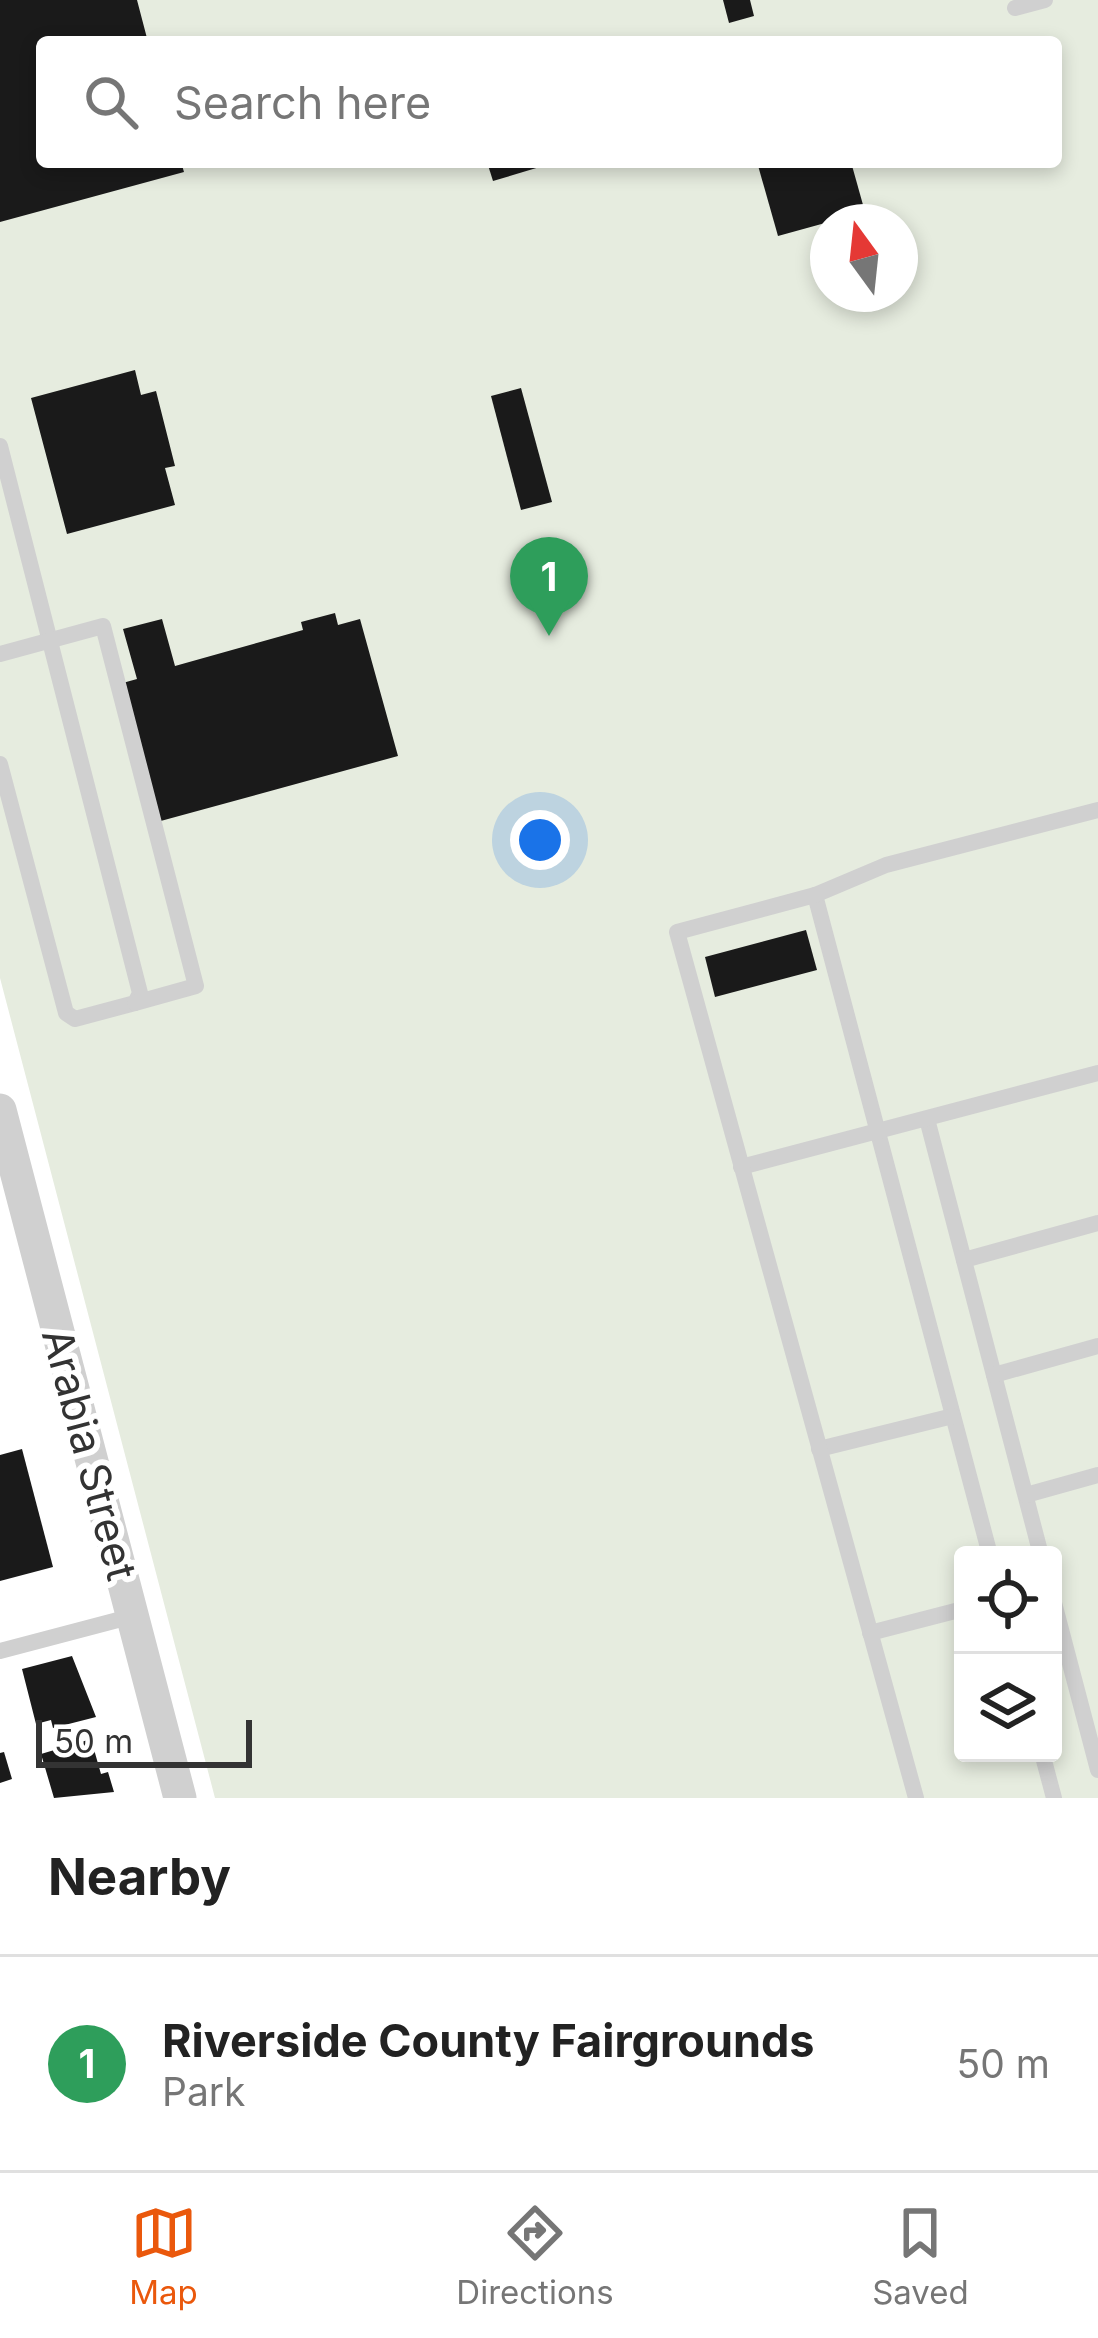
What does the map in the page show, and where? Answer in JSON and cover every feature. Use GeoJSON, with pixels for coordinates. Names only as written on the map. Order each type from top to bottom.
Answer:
{"type":"FeatureCollection","features":[{"type":"Feature","properties":{"kind":"street","name":"Arabia Street"},"geometry":{"type":"LineString","coordinates":[[2,1122],[180,1798]]}},
{"type":"Feature","properties":{"kind":"lane"},"geometry":{"type":"LineString","coordinates":[[1015,8],[1045,0]]}},
{"type":"Feature","properties":{"kind":"lane"},"geometry":{"type":"LineString","coordinates":[[0,446],[140,993],[135,1004]]}},
{"type":"Feature","properties":{"kind":"lane"},"geometry":{"type":"LineString","coordinates":[[0,654],[103,626],[196,986],[75,1019],[66,1013],[0,764]]}},
{"type":"Feature","properties":{"kind":"lane"},"geometry":{"type":"LineString","coordinates":[[916,1798],[677,932],[815,895],[886,865],[1098,810]]}},
{"type":"Feature","properties":{"kind":"lane"},"geometry":{"type":"LineString","coordinates":[[815,895],[988,1546]]}},
{"type":"Feature","properties":{"kind":"lane"},"geometry":{"type":"LineString","coordinates":[[741,1167],[1098,1073]]}},
{"type":"Feature","properties":{"kind":"lane"},"geometry":{"type":"LineString","coordinates":[[927,1119],[1039,1546]]}},
{"type":"Feature","properties":{"kind":"lane"},"geometry":{"type":"LineString","coordinates":[[964,1260],[1098,1223]]}},
{"type":"Feature","properties":{"kind":"lane"},"geometry":{"type":"LineString","coordinates":[[994,1375],[1098,1346]]}},
{"type":"Feature","properties":{"kind":"lane"},"geometry":{"type":"LineString","coordinates":[[819,1449],[953,1417]]}},
{"type":"Feature","properties":{"kind":"lane"},"geometry":{"type":"LineString","coordinates":[[1026,1495],[1098,1475]]}},
{"type":"Feature","properties":{"kind":"lane"},"geometry":{"type":"LineString","coordinates":[[870,1633],[954,1611]]}},
{"type":"Feature","properties":{"kind":"lane"},"geometry":{"type":"LineString","coordinates":[[0,1651],[133,1616]]}},
{"type":"Feature","properties":{"kind":"lane"},"geometry":{"type":"LineString","coordinates":[[1062,1633],[1098,1770]]}},
{"type":"Feature","properties":{"kind":"lane"},"geometry":{"type":"LineString","coordinates":[[1044,1762],[1054,1798]]}},
{"type":"Feature","properties":{"kind":"shaded area"},"geometry":{"type":"Polygon","coordinates":[[[0,0],[1098,0],[1098,1798],[215,1798],[0,978],[0,0]]]}},
{"type":"Feature","properties":{"kind":"building"},"geometry":{"type":"Polygon","coordinates":[[[0,0],[137,0],[146,36],[36,36],[36,168],[183,168],[184,172],[0,222],[0,0]]]}},
{"type":"Feature","properties":{"kind":"building"},"geometry":{"type":"Polygon","coordinates":[[[723,0],[750,0],[754,16],[729,23],[723,0]]]}},
{"type":"Feature","properties":{"kind":"building"},"geometry":{"type":"Polygon","coordinates":[[[489,168],[536,168],[493,181],[489,168]]]}},
{"type":"Feature","properties":{"kind":"building"},"geometry":{"type":"Polygon","coordinates":[[[759,168],[853,168],[863,204],[810,204],[810,227],[778,236],[759,168]]]}},
{"type":"Feature","properties":{"kind":"building"},"geometry":{"type":"Polygon","coordinates":[[[135,370],[141,395],[156,391],[175,466],[165,468],[175,505],[67,534],[31,398],[135,370]]]}},
{"type":"Feature","properties":{"kind":"building"},"geometry":{"type":"Polygon","coordinates":[[[521,388],[552,502],[521,510],[491,396],[521,388]]]}},
{"type":"Feature","properties":{"kind":"building"},"geometry":{"type":"Polygon","coordinates":[[[335,613],[338,625],[360,619],[398,756],[157,822],[119,684],[137,679],[123,629],[162,619],[175,666],[303,630],[301,622],[335,613]]]}},
{"type":"Feature","properties":{"kind":"building"},"geometry":{"type":"Polygon","coordinates":[[[806,930],[817,970],[715,997],[705,957],[806,930]]]}},
{"type":"Feature","properties":{"kind":"building"},"geometry":{"type":"Polygon","coordinates":[[[22,1449],[53,1567],[0,1581],[0,1455],[22,1449]]]}},
{"type":"Feature","properties":{"kind":"building"},"geometry":{"type":"Polygon","coordinates":[[[72,1656],[96,1717],[53,1728],[51,1720],[36,1724],[22,1669],[72,1656]]]}},
{"type":"Feature","properties":{"kind":"building"},"geometry":{"type":"Polygon","coordinates":[[[91,1739],[101,1774],[108,1772],[114,1792],[54,1798],[41,1754],[91,1739]]]}},
{"type":"Feature","properties":{"kind":"building"},"geometry":{"type":"Polygon","coordinates":[[[4,1752],[12,1779],[0,1783],[0,1753],[4,1752]]]}},
{"type":"Feature","properties":{"kind":"place","name":"Riverside County Fairgrounds"},"geometry":{"type":"Point","coordinates":[549,636]}}]}
